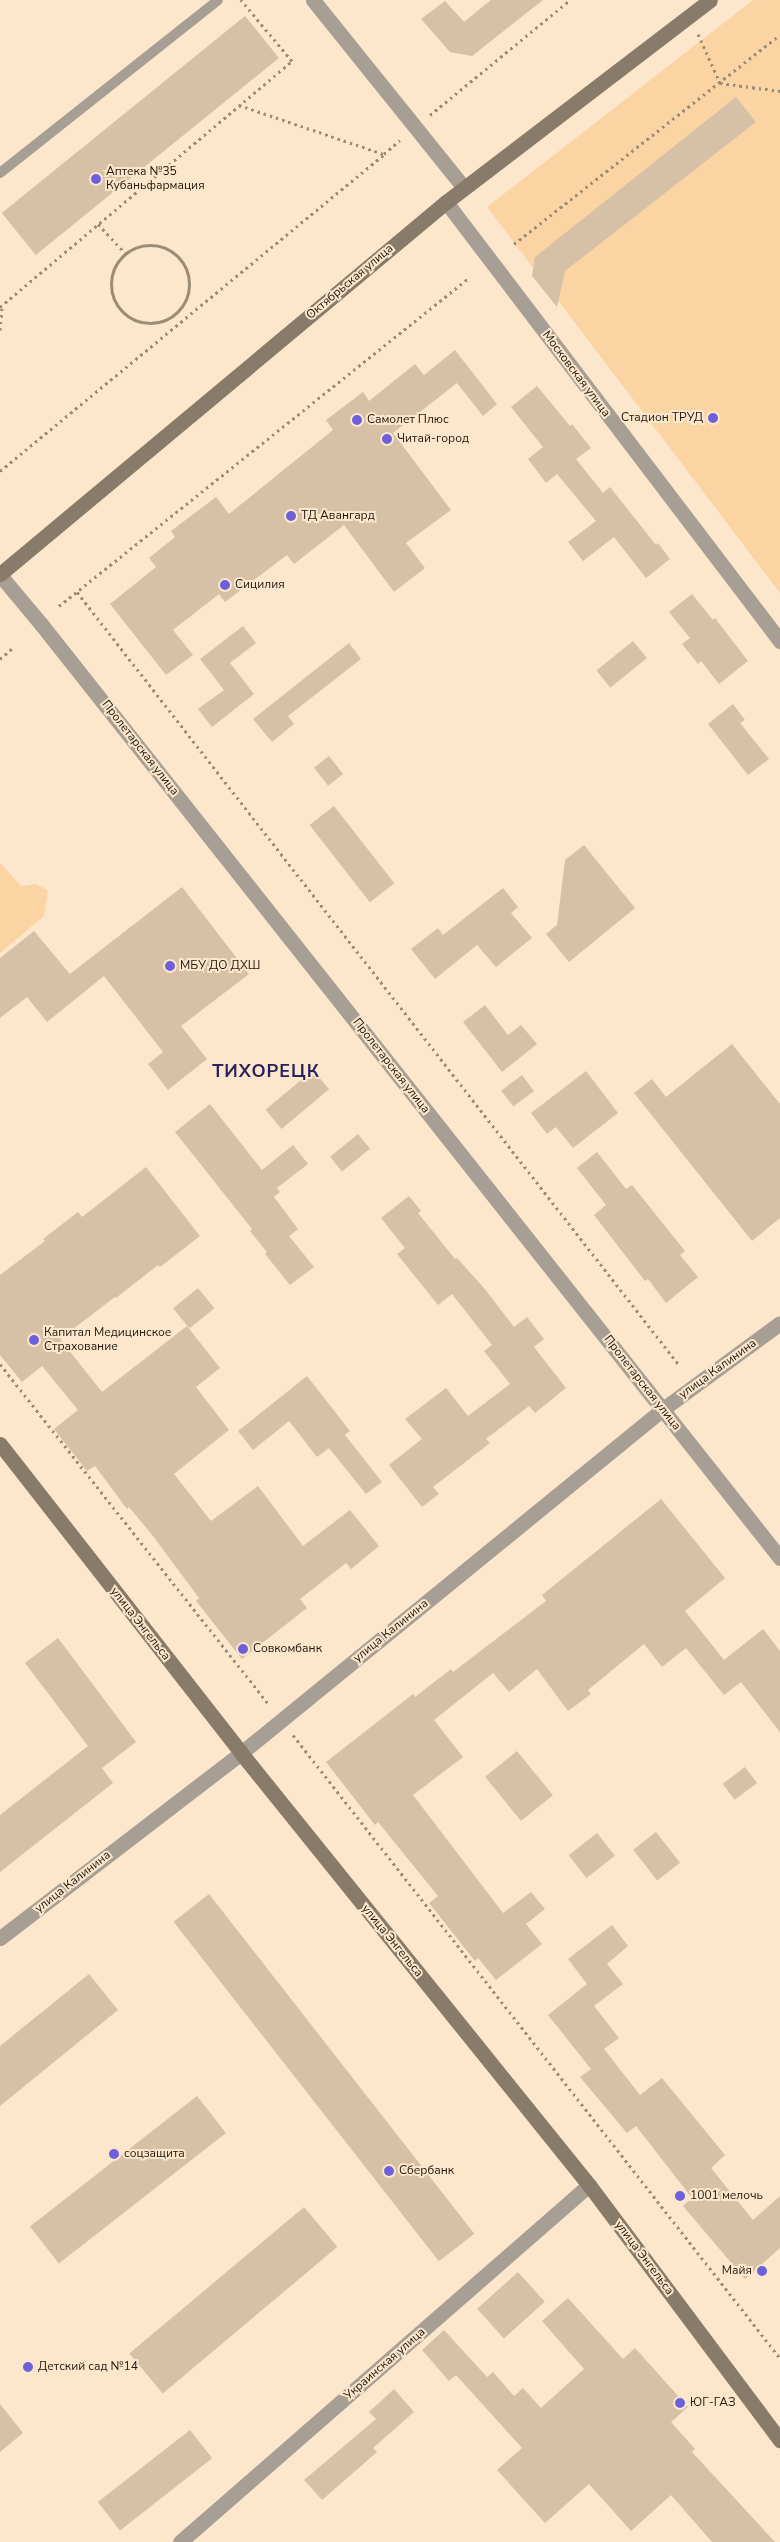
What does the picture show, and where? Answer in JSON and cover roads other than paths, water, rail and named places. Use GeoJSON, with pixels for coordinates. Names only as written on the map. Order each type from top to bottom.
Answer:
{"type":"FeatureCollection","features":[{"type":"Feature","properties":{"kind":"main road","name":"Октябрьская улица"},"geometry":{"type":"LineString","coordinates":[[0,575],[446,202],[710,0]]}},
{"type":"Feature","properties":{"kind":"main road","name":"улица Энгельса"},"geometry":{"type":"LineString","coordinates":[[0,1444],[241,1753],[590,2185],[780,2440]]}},
{"type":"Feature","properties":{"kind":"street"},"geometry":{"type":"LineString","coordinates":[[313,0],[464,188]]}},
{"type":"Feature","properties":{"kind":"street","name":"Московская улица"},"geometry":{"type":"LineString","coordinates":[[446,202],[780,641]]}},
{"type":"Feature","properties":{"kind":"street","name":"Пролетарская улица"},"geometry":{"type":"LineString","coordinates":[[0,575],[780,1558]]}},
{"type":"Feature","properties":{"kind":"street","name":"улица Калинина"},"geometry":{"type":"LineString","coordinates":[[0,1938],[241,1753],[663,1409],[780,1323]]}},
{"type":"Feature","properties":{"kind":"street","name":"Украинская улица"},"geometry":{"type":"LineString","coordinates":[[180,2542],[590,2185]]}},
{"type":"Feature","properties":{"kind":"lane"},"geometry":{"type":"LineString","coordinates":[[0,173],[218,0]]}},
{"type":"Feature","properties":{"kind":"place","name":"Аптека №35 Кубаньфармация"},"geometry":{"type":"Point","coordinates":[96,179]}},
{"type":"Feature","properties":{"kind":"place","name":"Стадион ТРУД"},"geometry":{"type":"Point","coordinates":[713,418]}},
{"type":"Feature","properties":{"kind":"place","name":"Самолет Плюс"},"geometry":{"type":"Point","coordinates":[357,420]}},
{"type":"Feature","properties":{"kind":"place","name":"Читай-город"},"geometry":{"type":"Point","coordinates":[387,439]}},
{"type":"Feature","properties":{"kind":"place","name":"ТД Авангард"},"geometry":{"type":"Point","coordinates":[291,516]}},
{"type":"Feature","properties":{"kind":"place","name":"Сицилия"},"geometry":{"type":"Point","coordinates":[225,585]}},
{"type":"Feature","properties":{"kind":"place","name":"МБУ ДО ДХШ"},"geometry":{"type":"Point","coordinates":[170,966]}},
{"type":"Feature","properties":{"kind":"place","name":"Капитал Медицинское Страхование"},"geometry":{"type":"Point","coordinates":[34,1340]}},
{"type":"Feature","properties":{"kind":"place","name":"Совкомбанк"},"geometry":{"type":"Point","coordinates":[243,1649]}},
{"type":"Feature","properties":{"kind":"place","name":"соцзащита"},"geometry":{"type":"Point","coordinates":[114,2154]}},
{"type":"Feature","properties":{"kind":"place","name":"Сбербанк"},"geometry":{"type":"Point","coordinates":[389,2171]}},
{"type":"Feature","properties":{"kind":"place","name":"1001 мелочь"},"geometry":{"type":"Point","coordinates":[680,2196]}},
{"type":"Feature","properties":{"kind":"place","name":"Майя"},"geometry":{"type":"Point","coordinates":[762,2271]}},
{"type":"Feature","properties":{"kind":"place","name":"Детский сад №14"},"geometry":{"type":"Point","coordinates":[28,2367]}},
{"type":"Feature","properties":{"kind":"place","name":"ЮГ-ГАЗ"},"geometry":{"type":"Point","coordinates":[680,2403]}},
{"type":"Feature","properties":{"kind":"district","name":"ТИХОРЕЦК"},"geometry":{"type":"Point","coordinates":[266,1071]}}]}
